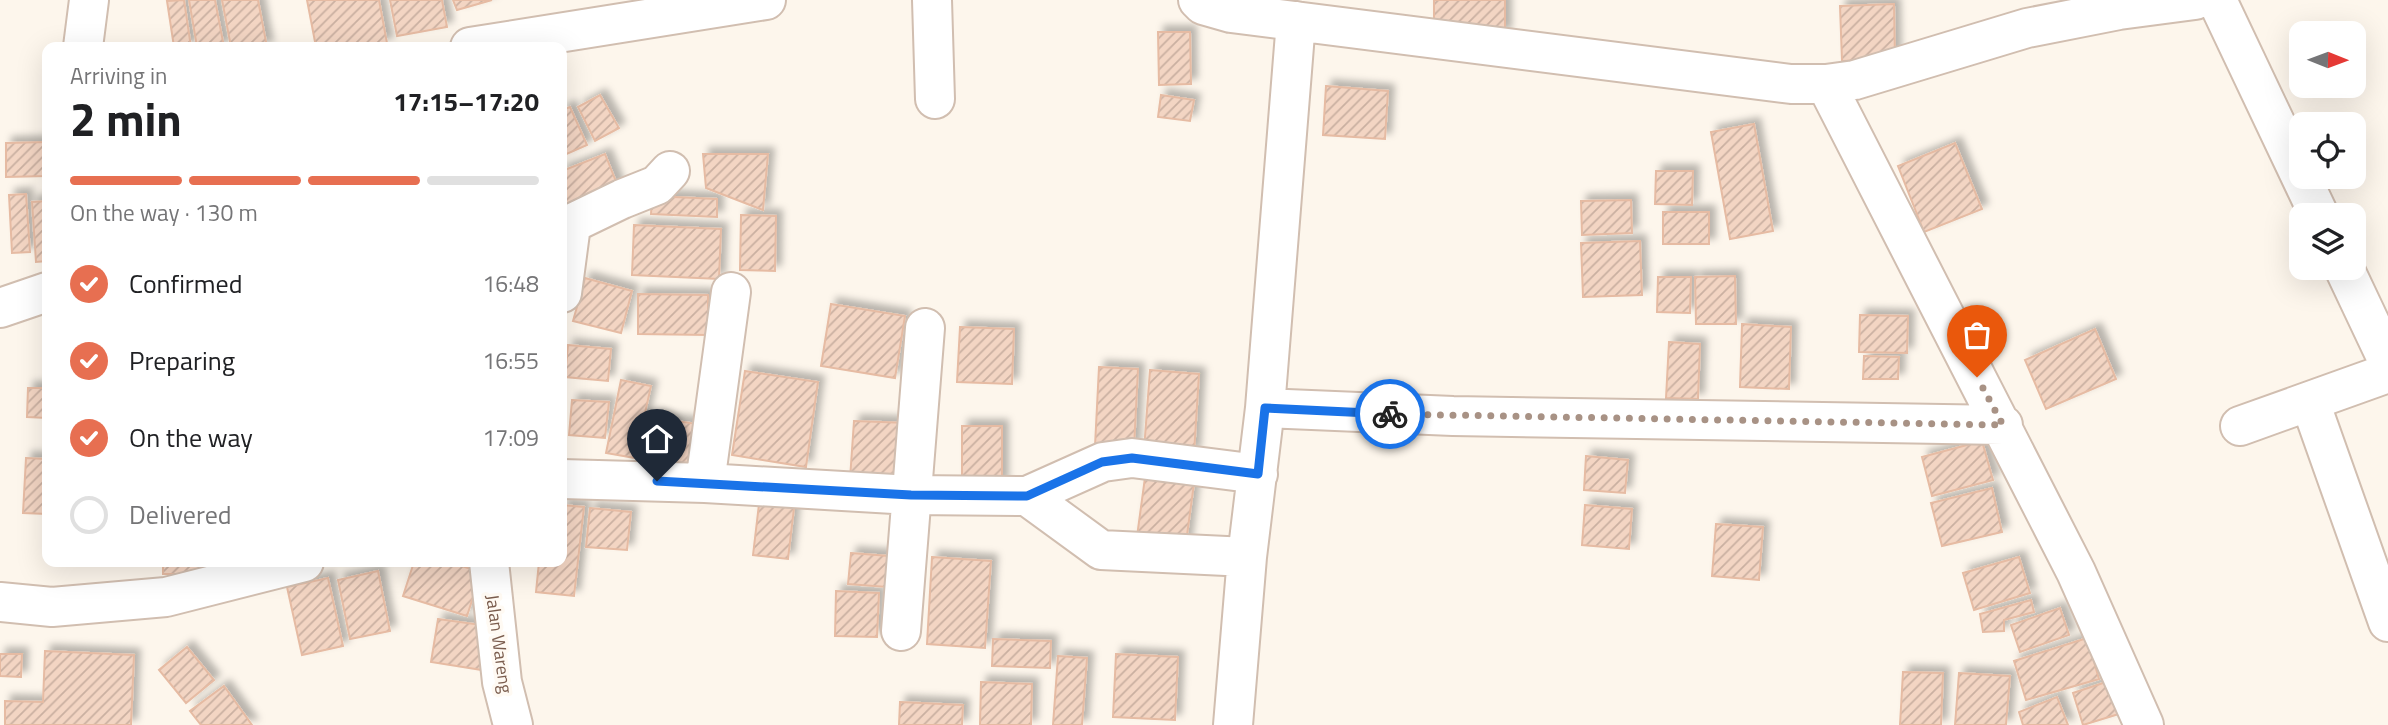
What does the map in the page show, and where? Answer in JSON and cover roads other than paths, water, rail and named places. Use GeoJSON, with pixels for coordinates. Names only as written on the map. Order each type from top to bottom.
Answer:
{"type":"FeatureCollection","features":[{"type":"Feature","properties":{"kind":"street"},"geometry":{"type":"LineString","coordinates":[[84,42],[89,0]]}},
{"type":"Feature","properties":{"kind":"street"},"geometry":{"type":"LineString","coordinates":[[501,42],[766,0]]}},
{"type":"Feature","properties":{"kind":"street"},"geometry":{"type":"LineString","coordinates":[[932,0],[935,99]]}},
{"type":"Feature","properties":{"kind":"street"},"geometry":{"type":"LineString","coordinates":[[1198,0],[1203,5],[1230,13],[1791,84],[1826,84],[1856,80],[2027,29],[2119,10],[2195,0]]}},
{"type":"Feature","properties":{"kind":"street"},"geometry":{"type":"LineString","coordinates":[[2217,0],[2313,203]]}},
{"type":"Feature","properties":{"kind":"street"},"geometry":{"type":"LineString","coordinates":[[1233,725],[1247,557],[1265,408],[1296,21]]}},
{"type":"Feature","properties":{"kind":"street"},"geometry":{"type":"LineString","coordinates":[[1826,84],[2076,572],[2144,725]]}},
{"type":"Feature","properties":{"kind":"street"},"geometry":{"type":"LineString","coordinates":[[567,226],[657,185],[670,171]]}},
{"type":"Feature","properties":{"kind":"street"},"geometry":{"type":"LineString","coordinates":[[2350,280],[2388,361]]}},
{"type":"Feature","properties":{"kind":"street"},"geometry":{"type":"LineString","coordinates":[[705,483],[731,292]]}},
{"type":"Feature","properties":{"kind":"street"},"geometry":{"type":"LineString","coordinates":[[0,308],[42,294]]}},
{"type":"Feature","properties":{"kind":"street"},"geometry":{"type":"LineString","coordinates":[[901,631],[925,328]]}},
{"type":"Feature","properties":{"kind":"street"},"geometry":{"type":"LineString","coordinates":[[2240,426],[2388,373]]}},
{"type":"Feature","properties":{"kind":"street"},"geometry":{"type":"LineString","coordinates":[[2310,402],[2388,622]]}},
{"type":"Feature","properties":{"kind":"street"},"geometry":{"type":"LineString","coordinates":[[1265,408],[1453,416],[2003,425]]}},
{"type":"Feature","properties":{"kind":"street"},"geometry":{"type":"LineString","coordinates":[[567,479],[705,483],[911,495],[1027,496],[1102,462],[1132,458],[1258,474]]}},
{"type":"Feature","properties":{"kind":"street"},"geometry":{"type":"LineString","coordinates":[[1027,496],[1101,550],[1247,557]]}},
{"type":"Feature","properties":{"kind":"street"},"geometry":{"type":"LineString","coordinates":[[0,603],[52,607],[166,597],[284,567]]}},
{"type":"Feature","properties":{"kind":"street","name":"Jalan Wareng"},"geometry":{"type":"LineString","coordinates":[[490,567],[502,682],[513,725]]}}]}
